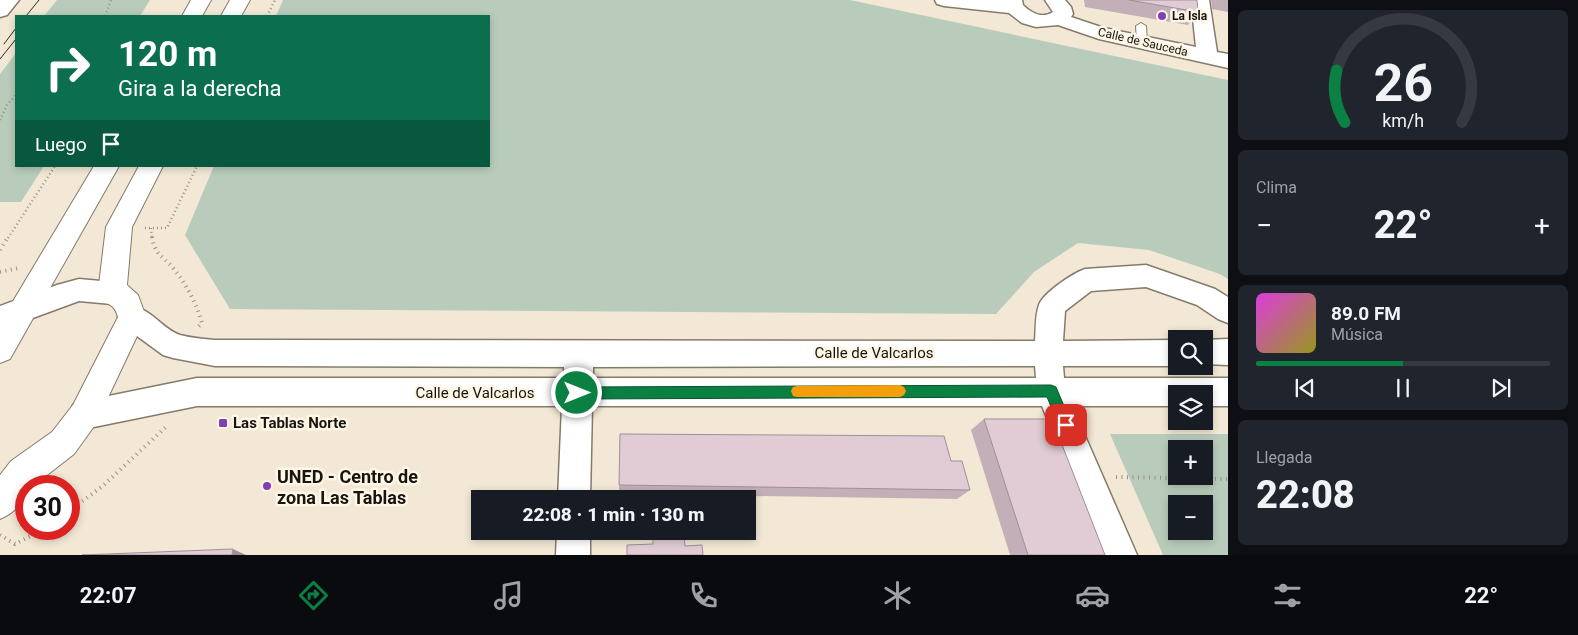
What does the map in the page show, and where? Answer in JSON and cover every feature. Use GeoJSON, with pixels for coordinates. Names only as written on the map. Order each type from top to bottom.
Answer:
{"type":"FeatureCollection","features":[{"type":"Feature","properties":{"kind":"street"},"geometry":{"type":"LineString","coordinates":[[0,12],[10,0]]}},
{"type":"Feature","properties":{"kind":"street"},"geometry":{"type":"LineString","coordinates":[[193,15],[201,0]]}},
{"type":"Feature","properties":{"kind":"street"},"geometry":{"type":"LineString","coordinates":[[232,15],[240,0]]}},
{"type":"Feature","properties":{"kind":"street"},"geometry":{"type":"LineString","coordinates":[[944,0],[1014,4],[1027,17],[1045,22],[1056,5]]}},
{"type":"Feature","properties":{"kind":"street"},"geometry":{"type":"LineString","coordinates":[[1200,0],[1207,56]]}},
{"type":"Feature","properties":{"kind":"street","name":"Calle de Sauceda"},"geometry":{"type":"LineString","coordinates":[[1056,5],[1099,33],[1141,35],[1228,61]]}},
{"type":"Feature","properties":{"kind":"street"},"geometry":{"type":"LineString","coordinates":[[0,350],[12,314],[106,167]]}},
{"type":"Feature","properties":{"kind":"street"},"geometry":{"type":"LineString","coordinates":[[112,293],[119,227],[150,167]]}},
{"type":"Feature","properties":{"kind":"street"},"geometry":{"type":"LineString","coordinates":[[1120,555],[1051,391],[1048,353],[1052,306],[1085,280],[1146,276],[1206,297],[1228,311]]}},
{"type":"Feature","properties":{"kind":"street"},"geometry":{"type":"LineString","coordinates":[[0,502],[12,470],[63,443],[84,415],[132,317],[128,304],[119,294],[79,290],[56,296],[12,314]]}},
{"type":"Feature","properties":{"kind":"street","name":"Calle de Valcarlos"},"geometry":{"type":"LineString","coordinates":[[132,317],[173,346],[215,353],[579,355],[876,352],[1168,352]]}},
{"type":"Feature","properties":{"kind":"street"},"geometry":{"type":"LineString","coordinates":[[1213,352],[1228,352]]}},
{"type":"Feature","properties":{"kind":"street"},"geometry":{"type":"LineString","coordinates":[[574,490],[579,355]]}},
{"type":"Feature","properties":{"kind":"street","name":"Calle de Valcarlos"},"geometry":{"type":"LineString","coordinates":[[84,415],[197,392],[1228,392]]}},
{"type":"Feature","properties":{"kind":"street"},"geometry":{"type":"LineString","coordinates":[[573,555],[574,540]]}},
{"type":"Feature","properties":{"kind":"path"},"geometry":{"type":"LineString","coordinates":[[104,15],[111,0]]}},
{"type":"Feature","properties":{"kind":"path"},"geometry":{"type":"LineString","coordinates":[[268,15],[275,0]]}},
{"type":"Feature","properties":{"kind":"path"},"geometry":{"type":"LineString","coordinates":[[0,120],[7,105],[15,96]]}},
{"type":"Feature","properties":{"kind":"path"},"geometry":{"type":"LineString","coordinates":[[0,250],[54,167]]}},
{"type":"Feature","properties":{"kind":"path"},"geometry":{"type":"LineString","coordinates":[[151,228],[154,249],[173,268],[186,288],[196,304],[202,323],[173,346]]}},
{"type":"Feature","properties":{"kind":"path"},"geometry":{"type":"LineString","coordinates":[[80,503],[104,485],[153,440],[197,392]]}},
{"type":"Feature","properties":{"kind":"path"},"geometry":{"type":"LineString","coordinates":[[1087,477],[1228,479]]}},
{"type":"Feature","properties":{"kind":"path"},"geometry":{"type":"LineString","coordinates":[[0,535],[16,544],[23,540]]}},
{"type":"Feature","properties":{"kind":"green space"},"geometry":{"type":"Polygon","coordinates":[[[57,0],[150,0],[141,15],[45,15],[57,0]]]}},
{"type":"Feature","properties":{"kind":"green space"},"geometry":{"type":"Polygon","coordinates":[[[283,0],[850,0],[1228,80],[1228,279],[1220,274],[1149,250],[1078,243],[1034,272],[996,314],[230,309],[185,235],[214,167],[490,167],[490,15],[276,15],[283,0]]]}},
{"type":"Feature","properties":{"kind":"green space"},"geometry":{"type":"Polygon","coordinates":[[[15,54],[15,167],[43,167],[21,202],[0,202],[0,74],[15,54]]]}},
{"type":"Feature","properties":{"kind":"green space"},"geometry":{"type":"Polygon","coordinates":[[[1110,434],[1228,434],[1228,555],[1163,555],[1110,434]]]}},
{"type":"Feature","properties":{"kind":"building"},"geometry":{"type":"Polygon","coordinates":[[[1129,0],[1197,0],[1198,12],[1129,0]]]}},
{"type":"Feature","properties":{"kind":"building"},"geometry":{"type":"Polygon","coordinates":[[[984,419],[1052,419],[1105,555],[1028,555],[984,419]]]}},
{"type":"Feature","properties":{"kind":"building"},"geometry":{"type":"Polygon","coordinates":[[[620,434],[944,436],[951,461],[962,461],[970,490],[619,485],[620,434]]]}},
{"type":"Feature","properties":{"kind":"building"},"geometry":{"type":"Polygon","coordinates":[[[653,540],[684,540],[685,546],[702,545],[703,555],[627,555],[627,545],[653,544],[653,540]]]}},
{"type":"Feature","properties":{"kind":"building"},"geometry":{"type":"Polygon","coordinates":[[[233,549],[232,555],[82,555],[233,549]]]}},
{"type":"Feature","properties":{"kind":"tram line"},"geometry":{"type":"LineString","coordinates":[[27,15],[39,0]]}},
{"type":"Feature","properties":{"kind":"tram line"},"geometry":{"type":"LineString","coordinates":[[4,44],[15,29]]}},
{"type":"Feature","properties":{"kind":"tram line"},"geometry":{"type":"LineString","coordinates":[[0,59],[15,40]]}},
{"type":"Feature","properties":{"kind":"slow traffic"},"geometry":{"type":"LineString","coordinates":[[797,391],[900,391]]}},
{"type":"Feature","properties":{"kind":"place","name":"La Isla"},"geometry":{"type":"Point","coordinates":[1162,16]}},
{"type":"Feature","properties":{"kind":"place","name":"Las Tablas Norte"},"geometry":{"type":"Point","coordinates":[223,423]}},
{"type":"Feature","properties":{"kind":"place","name":"UNED - Centro de zona Las Tablas"},"geometry":{"type":"Point","coordinates":[267,486]}},
{"type":"Feature","properties":{"kind":"route"},"geometry":{"type":"LineString","coordinates":[[577,393],[1051,391],[1066,425]]}}]}
